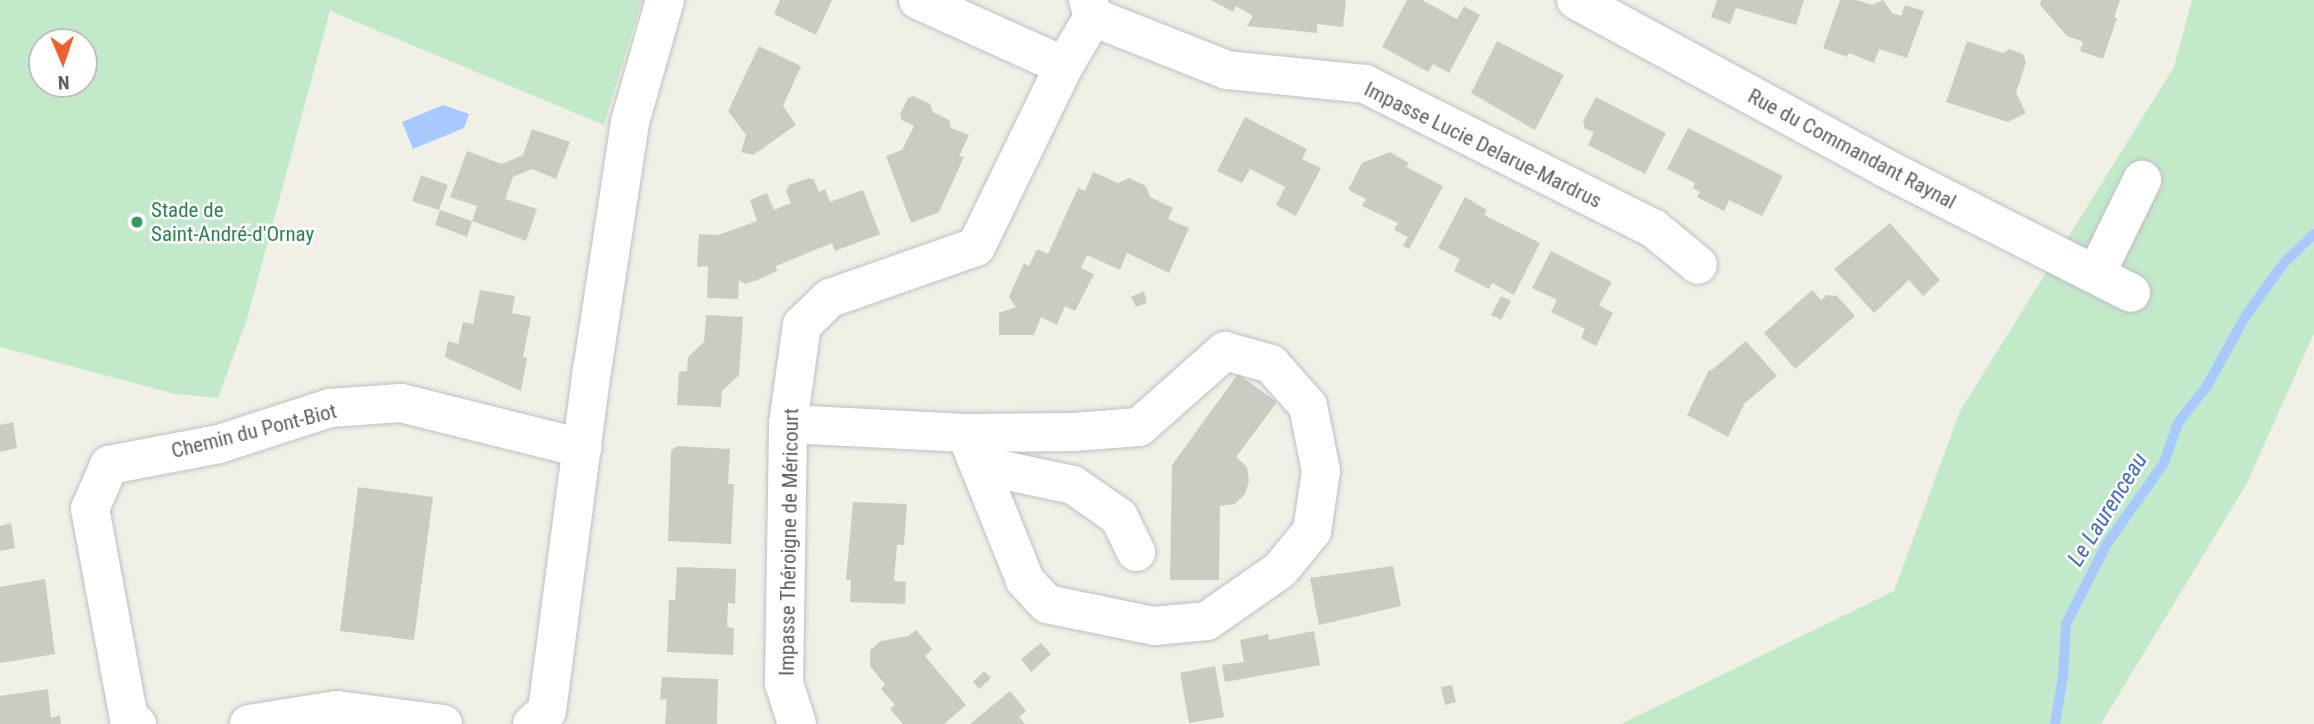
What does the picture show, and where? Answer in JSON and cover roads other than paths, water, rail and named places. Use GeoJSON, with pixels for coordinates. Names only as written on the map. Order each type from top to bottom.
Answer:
{"type":"FeatureCollection","features":[{"type":"Feature","properties":{"kind":"street"},"geometry":{"type":"LineString","coordinates":[[531,724],[547,711],[630,122],[665,0]]}},
{"type":"Feature","properties":{"kind":"street"},"geometry":{"type":"LineString","coordinates":[[918,0],[1064,66]]}},
{"type":"Feature","properties":{"kind":"street","name":"Rue du Commandant Raynal"},"geometry":{"type":"LineString","coordinates":[[1576,0],[1883,167],[2131,293]]}},
{"type":"Feature","properties":{"kind":"street","name":"Impasse Théroigne de Méricourt"},"geometry":{"type":"LineString","coordinates":[[797,724],[784,683],[788,424],[802,325],[830,298],[976,247],[1091,8]]}},
{"type":"Feature","properties":{"kind":"street","name":"Impasse Lucie Delarue-Mardrus"},"geometry":{"type":"LineString","coordinates":[[1091,8],[1227,70],[1365,84],[1653,228],[1698,265]]}},
{"type":"Feature","properties":{"kind":"street"},"geometry":{"type":"LineString","coordinates":[[2096,274],[2142,180]]}},
{"type":"Feature","properties":{"kind":"street"},"geometry":{"type":"LineString","coordinates":[[1224,351],[1271,364],[1308,406],[1321,471],[1312,531],[1280,570],[1207,621],[1154,626],[1047,604],[1025,580],[972,449],[1074,432],[1139,427],[1224,351]]}},
{"type":"Feature","properties":{"kind":"street","name":"Chemin du Pont-Biot"},"geometry":{"type":"LineString","coordinates":[[137,724],[129,719],[90,509],[108,465],[219,444],[330,408],[401,404],[582,448]]}},
{"type":"Feature","properties":{"kind":"street"},"geometry":{"type":"LineString","coordinates":[[788,424],[972,449],[1073,485],[1119,517],[1136,552]]}},
{"type":"Feature","properties":{"kind":"street"},"geometry":{"type":"LineString","coordinates":[[249,724],[337,710],[443,724]]}},
{"type":"Feature","properties":{"kind":"water"},"geometry":{"type":"Polygon","coordinates":[[[443,105],[469,114],[464,128],[413,149],[402,122],[443,105]]]}},
{"type":"Feature","properties":{"kind":"waterway","name":"Le Laurenceau"},"geometry":{"type":"LineString","coordinates":[[2055,724],[2063,676],[2066,624],[2106,545],[2164,463],[2178,423],[2207,386],[2245,317],[2284,263],[2314,234]]}},
{"type":"Feature","properties":{"kind":"place","name":"Stade de Saint-André-d'Ornay"},"geometry":{"type":"Point","coordinates":[137,222]}}]}
